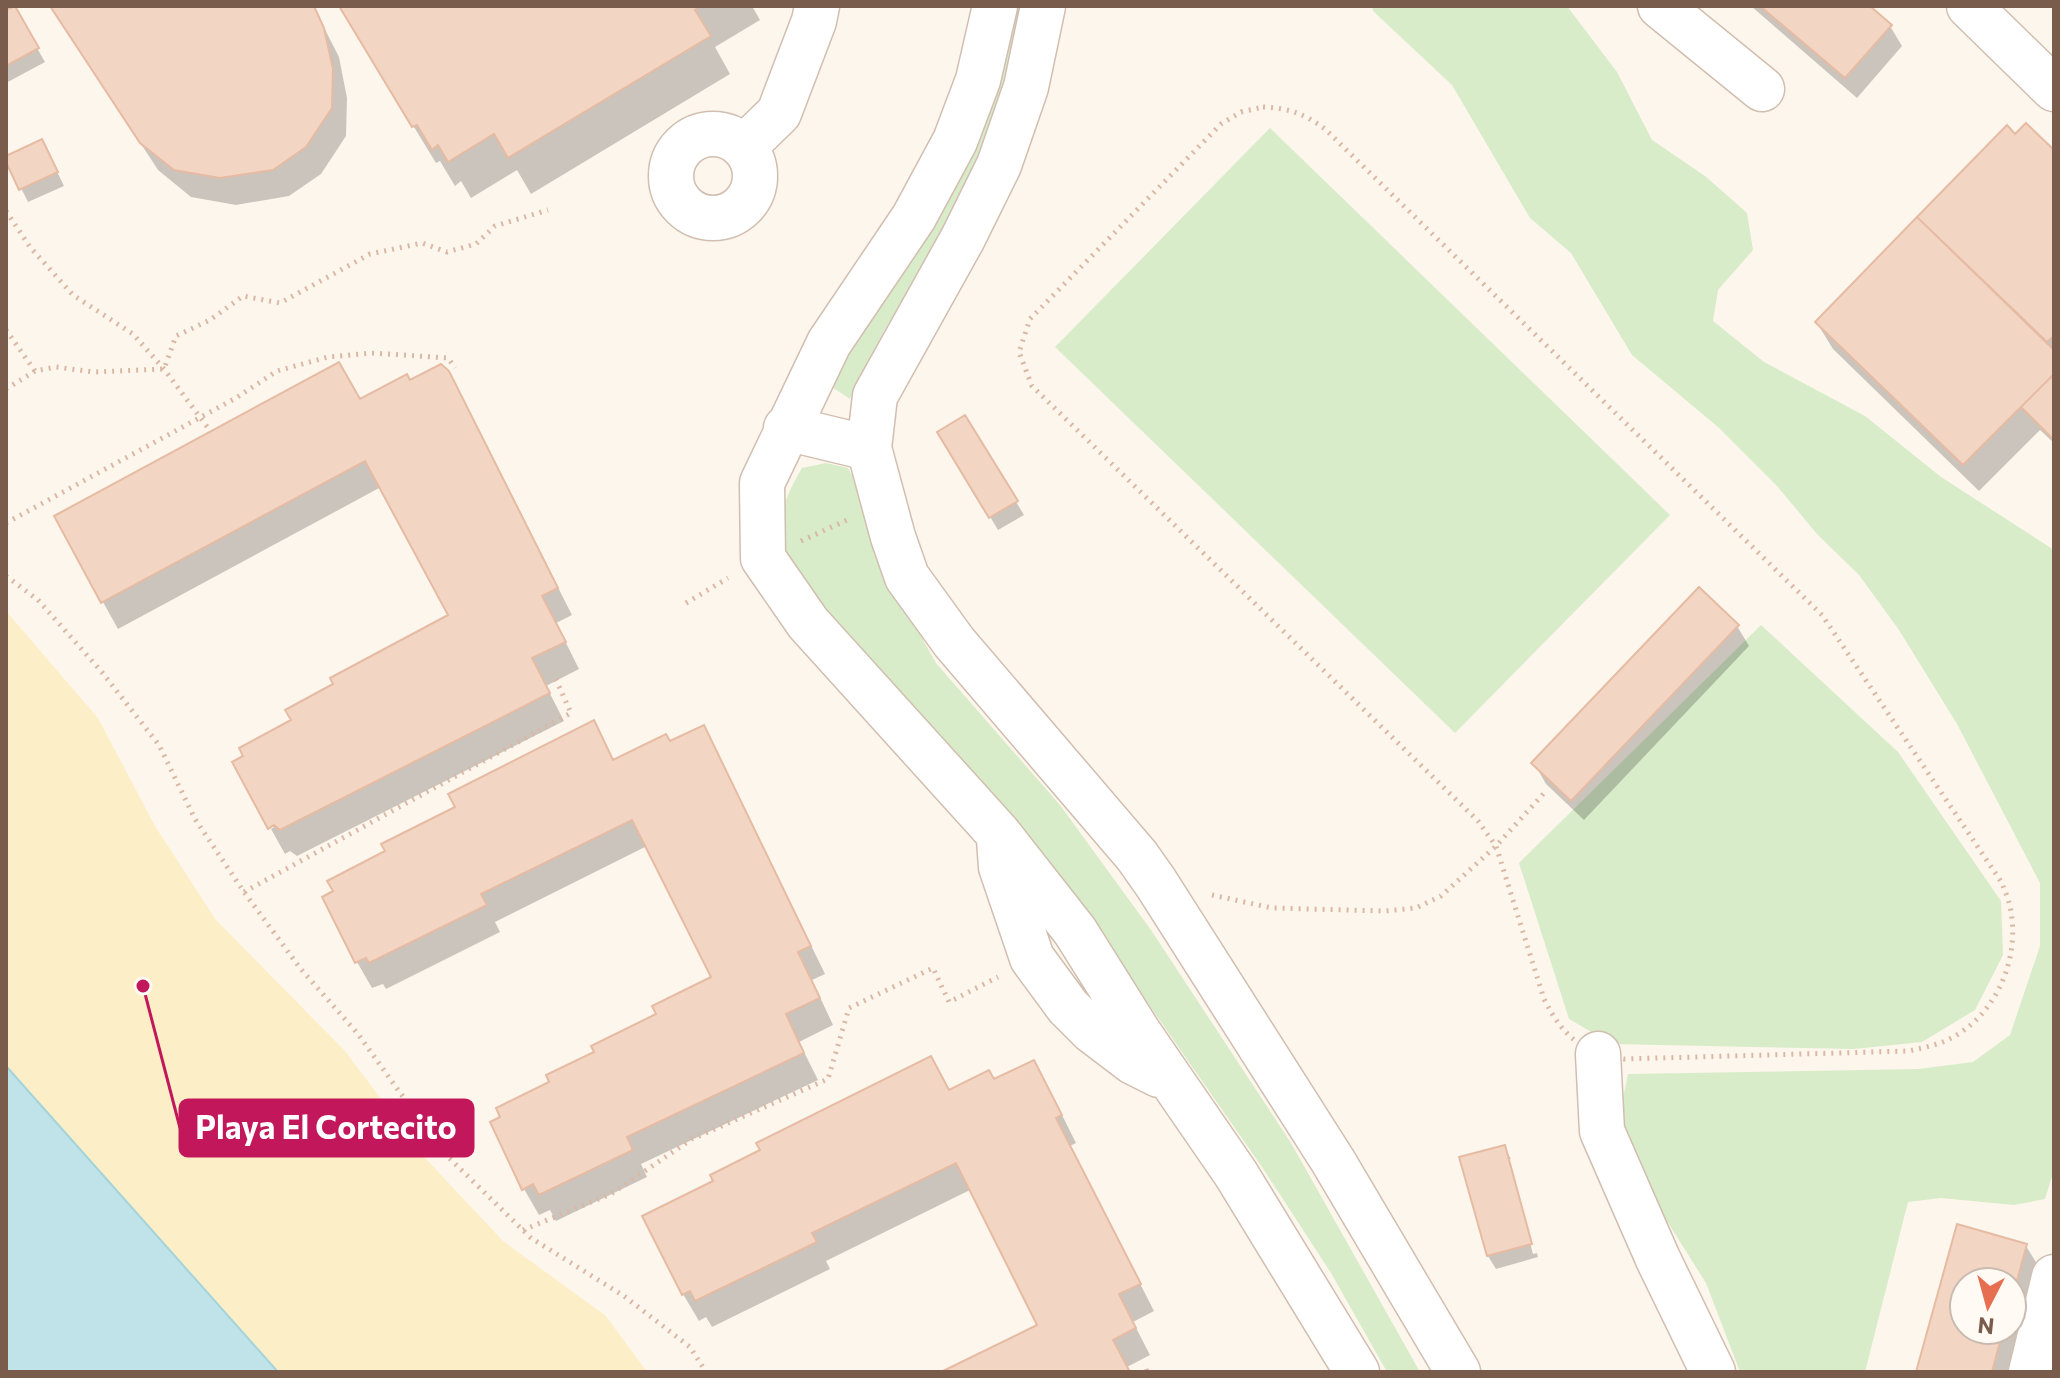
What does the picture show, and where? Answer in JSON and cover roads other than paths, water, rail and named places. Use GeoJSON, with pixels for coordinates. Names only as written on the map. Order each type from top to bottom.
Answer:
{"type":"FeatureCollection","features":[{"type":"Feature","properties":{"kind":"lane"},"geometry":{"type":"LineString","coordinates":[[744,147],[779,113],[817,6]]}},
{"type":"Feature","properties":{"kind":"lane"},"geometry":{"type":"LineString","coordinates":[[995,6],[978,80],[955,141],[914,217],[829,343],[762,483],[763,558],[808,623],[998,833],[1075,931],[1236,1174],[1357,1372]]}},
{"type":"Feature","properties":{"kind":"lane"},"geometry":{"type":"LineString","coordinates":[[1043,6],[1026,87],[999,165],[963,238],[875,396],[869,448],[893,537],[907,577],[954,642],[1137,856],[1156,883],[1333,1161],[1458,1372]]}},
{"type":"Feature","properties":{"kind":"lane"},"geometry":{"type":"LineString","coordinates":[[1660,6],[1762,89]]}},
{"type":"Feature","properties":{"kind":"lane"},"geometry":{"type":"LineString","coordinates":[[1969,6],[2054,89]]}},
{"type":"Feature","properties":{"kind":"lane"},"geometry":{"type":"LineString","coordinates":[[786,428],[869,448]]}},
{"type":"Feature","properties":{"kind":"lane"},"geometry":{"type":"LineString","coordinates":[[1598,1054],[1602,1131],[1658,1259],[1713,1372]]}},
{"type":"Feature","properties":{"kind":"lane"},"geometry":{"type":"LineString","coordinates":[[2031,1372],[2054,1277]]}},
{"type":"Feature","properties":{"kind":"water"},"geometry":{"type":"Polygon","coordinates":[[[6,1066],[278,1372],[6,1372],[6,1066]]]}},
{"type":"Feature","properties":{"kind":"place","name":"Playa El Cortecito"},"geometry":{"type":"Point","coordinates":[143,986]}}]}
